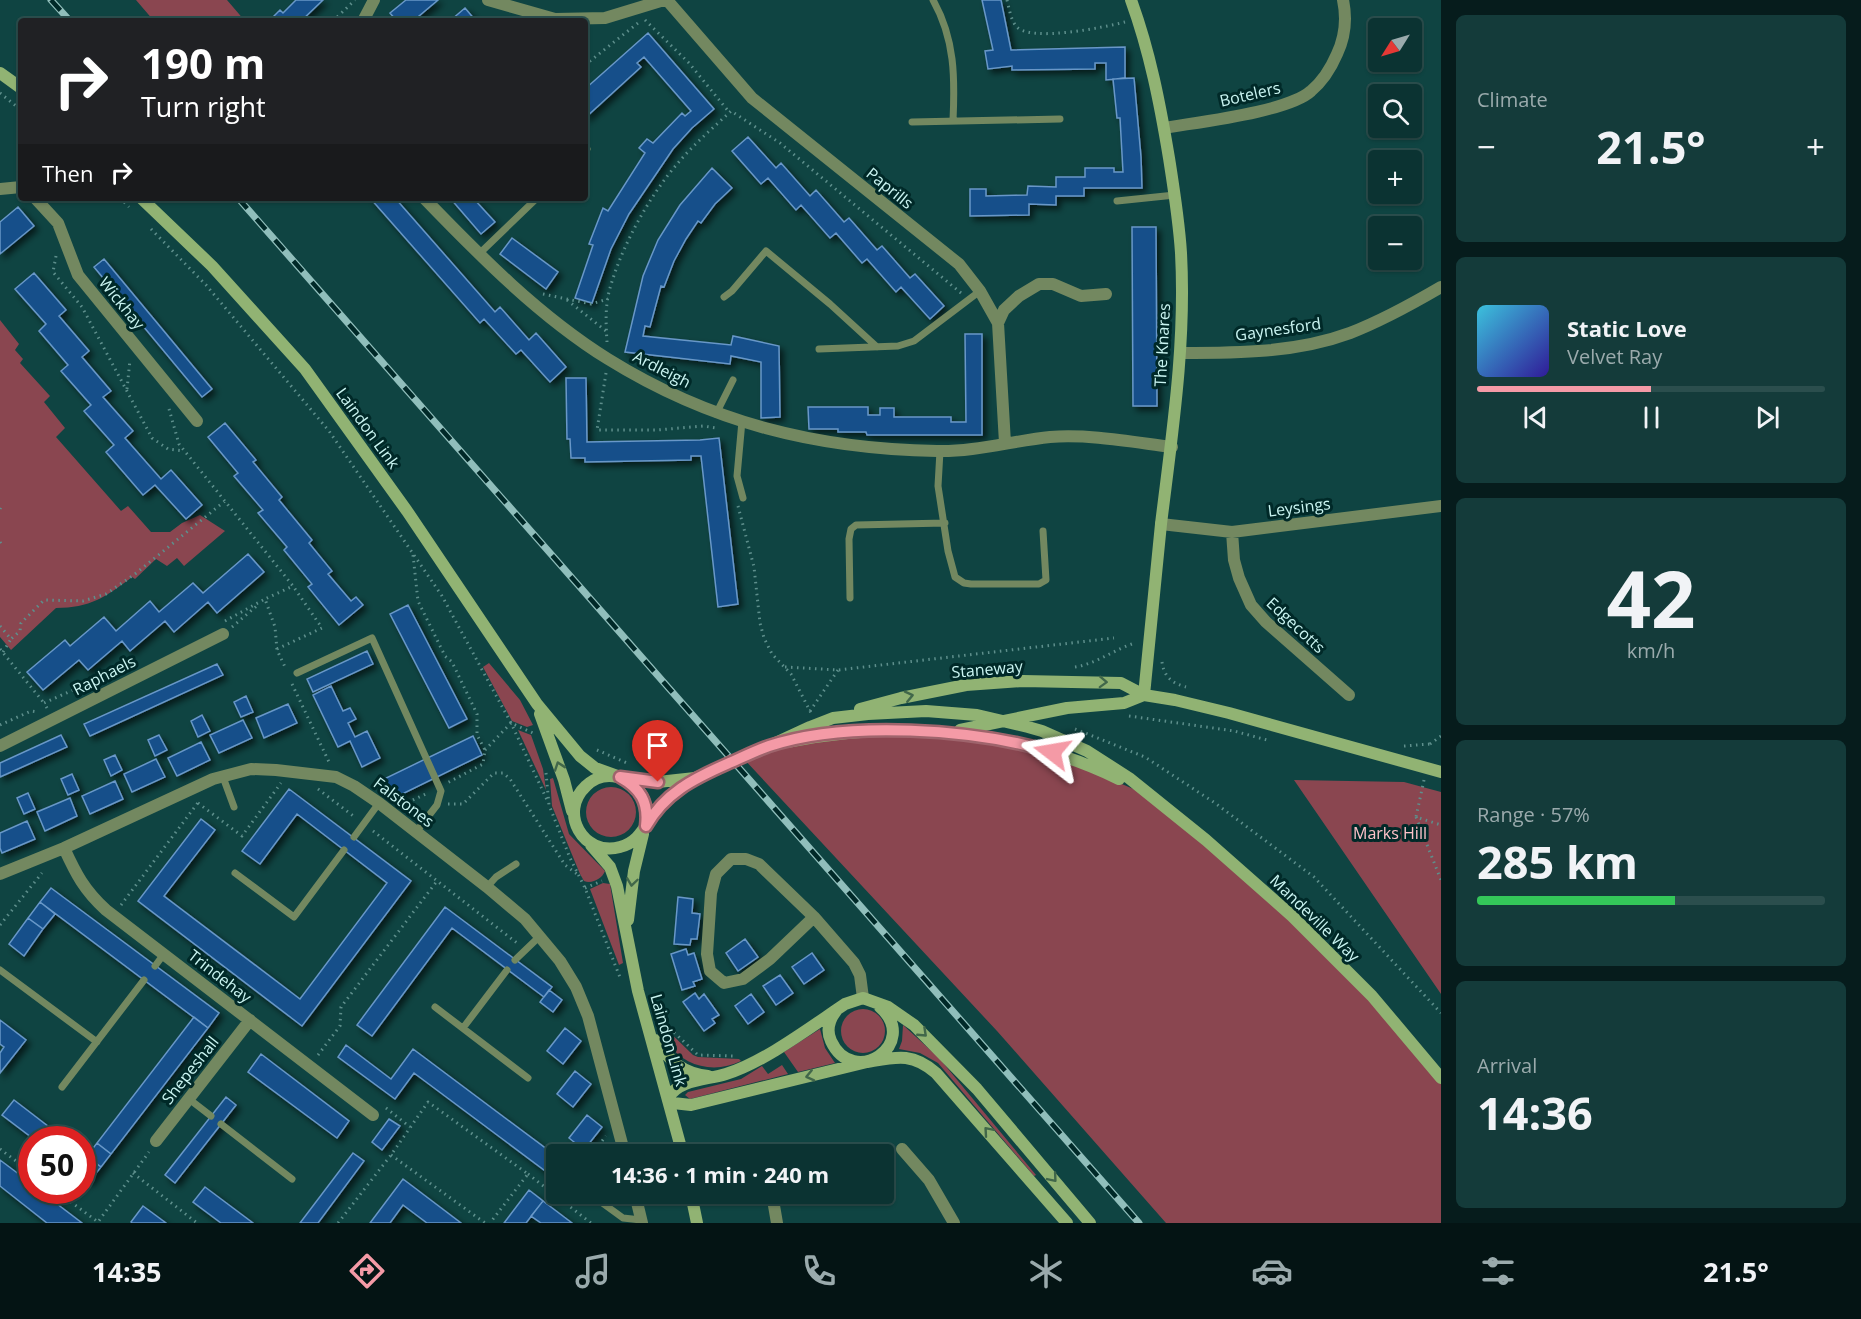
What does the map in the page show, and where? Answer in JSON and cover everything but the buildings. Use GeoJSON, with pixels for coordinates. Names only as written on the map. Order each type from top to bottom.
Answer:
{"type":"FeatureCollection","features":[{"type":"Feature","properties":{"kind":"main road","name":"The Knares"},"geometry":{"type":"LineString","coordinates":[[1131,0],[1146,42],[1164,128],[1175,195],[1181,253],[1180,353],[1172,447],[1161,524],[1144,695]]}},
{"type":"Feature","properties":{"kind":"main road"},"geometry":{"type":"LineString","coordinates":[[0,73],[18,86]]}},
{"type":"Feature","properties":{"kind":"main road","name":"Laindon Link"},"geometry":{"type":"LineString","coordinates":[[144,201],[212,266],[305,369],[407,511],[537,704],[586,762],[620,777]]}},
{"type":"Feature","properties":{"kind":"main road","name":"Staneway"},"geometry":{"type":"LineString","coordinates":[[833,718],[901,698],[966,685],[1023,681],[1121,683],[1144,695],[1229,713],[1441,772]]}},
{"type":"Feature","properties":{"kind":"main road","name":"Staneway"},"geometry":{"type":"LineString","coordinates":[[941,732],[1067,708],[1124,703],[1144,695]]}},
{"type":"Feature","properties":{"kind":"main road","name":"Laindon Link"},"geometry":{"type":"LineString","coordinates":[[537,704],[564,780],[575,822]]}},
{"type":"Feature","properties":{"kind":"main road","name":"Mandeville Way"},"geometry":{"type":"LineString","coordinates":[[645,829],[658,808],[671,795],[695,778],[833,718],[926,711],[977,715],[1042,731],[1087,751],[1129,778],[1206,840],[1292,916],[1372,996],[1441,1078]]}},
{"type":"Feature","properties":{"kind":"main road","name":"Mandeville Way"},"geometry":{"type":"LineString","coordinates":[[769,746],[819,735],[854,732],[941,732],[994,739],[1052,752],[1103,771],[1152,797]]}},
{"type":"Feature","properties":{"kind":"main road"},"geometry":{"type":"LineString","coordinates":[[607,776],[620,777],[637,788],[643,797],[647,815],[645,829],[630,844],[611,849],[591,845],[584,839],[575,822],[576,800],[587,784],[607,776]]}},
{"type":"Feature","properties":{"kind":"main road","name":"Mandeville Way"},"geometry":{"type":"LineString","coordinates":[[620,777],[658,782],[695,778]]}},
{"type":"Feature","properties":{"kind":"main road","name":"Laindon Link"},"geometry":{"type":"LineString","coordinates":[[627,933],[634,871],[645,829]]}},
{"type":"Feature","properties":{"kind":"main road","name":"Laindon Link"},"geometry":{"type":"LineString","coordinates":[[591,845],[610,867],[614,877],[638,991],[681,1144]]}},
{"type":"Feature","properties":{"kind":"main road"},"geometry":{"type":"LineString","coordinates":[[836,1010],[830,1018],[829,1026],[834,1047],[845,1058],[853,1062],[867,1062],[884,1053],[893,1037],[891,1020],[887,1013],[869,1000]]}},
{"type":"Feature","properties":{"kind":"main road"},"geometry":{"type":"LineString","coordinates":[[1067,1223],[967,1107],[926,1065],[914,1059],[904,1057],[867,1062],[704,1103],[680,1105],[668,1098],[682,1085],[741,1069],[845,1004],[869,1000],[902,1015],[939,1048],[984,1097],[1090,1223]]}},
{"type":"Feature","properties":{"kind":"main road"},"geometry":{"type":"LineString","coordinates":[[647,1024],[655,1041],[667,1056],[687,1072],[710,1076],[724,1075]]}},
{"type":"Feature","properties":{"kind":"main road"},"geometry":{"type":"LineString","coordinates":[[680,1141],[679,1133],[684,1116],[691,1109],[704,1103]]}},
{"type":"Feature","properties":{"kind":"main road"},"geometry":{"type":"LineString","coordinates":[[693,1204],[697,1223]]}},
{"type":"Feature","properties":{"kind":"street"},"geometry":{"type":"LineString","coordinates":[[365,18],[374,0]]}},
{"type":"Feature","properties":{"kind":"street"},"geometry":{"type":"LineString","coordinates":[[488,0],[551,18]]}},
{"type":"Feature","properties":{"kind":"street"},"geometry":{"type":"LineString","coordinates":[[588,18],[605,18],[665,0]]}},
{"type":"Feature","properties":{"kind":"street","name":"Paprills"},"geometry":{"type":"LineString","coordinates":[[665,0],[752,98],[959,264],[980,291],[999,323],[1005,443]]}},
{"type":"Feature","properties":{"kind":"street","name":"Botelers"},"geometry":{"type":"LineString","coordinates":[[1164,128],[1281,107],[1310,93],[1330,70],[1343,40],[1345,11],[1343,0]]}},
{"type":"Feature","properties":{"kind":"street"},"geometry":{"type":"LineString","coordinates":[[0,189],[18,187]]}},
{"type":"Feature","properties":{"kind":"street","name":"Wickhay"},"geometry":{"type":"LineString","coordinates":[[38,201],[58,223],[78,275],[197,421]]}},
{"type":"Feature","properties":{"kind":"street","name":"Ardleigh"},"geometry":{"type":"LineString","coordinates":[[427,201],[479,254],[563,326],[608,359],[669,393],[716,414],[822,442],[884,449],[940,451],[1051,437],[1081,437],[1172,447]]}},
{"type":"Feature","properties":{"kind":"street"},"geometry":{"type":"LineString","coordinates":[[999,323],[1004,310],[1019,296],[1039,284],[1053,284],[1081,296],[1106,294]]}},
{"type":"Feature","properties":{"kind":"street","name":"Gaynesford"},"geometry":{"type":"LineString","coordinates":[[1180,353],[1254,353],[1312,344],[1349,333],[1441,287]]}},
{"type":"Feature","properties":{"kind":"street","name":"Leysings"},"geometry":{"type":"LineString","coordinates":[[1161,524],[1232,532],[1441,506]]}},
{"type":"Feature","properties":{"kind":"street","name":"Edgecotts"},"geometry":{"type":"LineString","coordinates":[[1232,532],[1234,560],[1251,605],[1266,622],[1349,695]]}},
{"type":"Feature","properties":{"kind":"street","name":"Raphaels"},"geometry":{"type":"LineString","coordinates":[[0,746],[220,630]]}},
{"type":"Feature","properties":{"kind":"street","name":"Falstones"},"geometry":{"type":"LineString","coordinates":[[0,874],[64,848],[213,779],[251,769],[336,777],[379,803],[487,887],[525,919],[560,961],[576,987],[588,1016],[622,1144]]}},
{"type":"Feature","properties":{"kind":"street","name":"Trindehay"},"geometry":{"type":"LineString","coordinates":[[64,848],[81,883],[92,897],[373,1114]]}},
{"type":"Feature","properties":{"kind":"street"},"geometry":{"type":"LineString","coordinates":[[814,917],[770,959],[743,979],[724,983],[710,971],[707,954],[711,893],[716,874],[731,859],[746,859],[759,864],[814,917],[854,963],[869,1000]]}},
{"type":"Feature","properties":{"kind":"street","name":"Shepeshall"},"geometry":{"type":"LineString","coordinates":[[156,1141],[250,1020]]}},
{"type":"Feature","properties":{"kind":"street"},"geometry":{"type":"LineString","coordinates":[[902,1149],[929,1180],[954,1223]]}},
{"type":"Feature","properties":{"kind":"street"},"geometry":{"type":"LineString","coordinates":[[638,1204],[642,1221]]}},
{"type":"Feature","properties":{"kind":"street"},"geometry":{"type":"LineString","coordinates":[[774,1204],[777,1223]]}},
{"type":"Feature","properties":{"kind":"lane"},"geometry":{"type":"LineString","coordinates":[[933,0],[938,8],[953,53],[955,87],[953,121]]}},
{"type":"Feature","properties":{"kind":"lane"},"geometry":{"type":"LineString","coordinates":[[912,122],[1060,119]]}},
{"type":"Feature","properties":{"kind":"lane"},"geometry":{"type":"LineString","coordinates":[[1117,201],[1175,195]]}},
{"type":"Feature","properties":{"kind":"lane"},"geometry":{"type":"LineString","coordinates":[[479,254],[534,201]]}},
{"type":"Feature","properties":{"kind":"lane"},"geometry":{"type":"LineString","coordinates":[[724,297],[732,291],[766,251],[877,347]]}},
{"type":"Feature","properties":{"kind":"lane"},"geometry":{"type":"LineString","coordinates":[[819,349],[898,346],[914,341],[980,291]]}},
{"type":"Feature","properties":{"kind":"lane"},"geometry":{"type":"LineString","coordinates":[[716,414],[733,380]]}},
{"type":"Feature","properties":{"kind":"lane"},"geometry":{"type":"LineString","coordinates":[[740,501],[737,476],[742,421]]}},
{"type":"Feature","properties":{"kind":"lane"},"geometry":{"type":"LineString","coordinates":[[940,451],[938,486],[948,551],[955,577],[964,583],[971,584],[1039,584],[1046,580],[1043,531]]}},
{"type":"Feature","properties":{"kind":"lane"},"geometry":{"type":"LineString","coordinates":[[850,598],[849,539],[851,529],[856,525],[945,524]]}},
{"type":"Feature","properties":{"kind":"lane"},"geometry":{"type":"LineString","coordinates":[[297,673],[372,638],[441,790],[437,805],[416,832]]}},
{"type":"Feature","properties":{"kind":"lane"},"geometry":{"type":"LineString","coordinates":[[223,777],[234,807]]}},
{"type":"Feature","properties":{"kind":"lane"},"geometry":{"type":"LineString","coordinates":[[354,837],[379,803]]}},
{"type":"Feature","properties":{"kind":"lane"},"geometry":{"type":"LineString","coordinates":[[235,873],[294,917],[344,850]]}},
{"type":"Feature","properties":{"kind":"lane"},"geometry":{"type":"LineString","coordinates":[[487,887],[496,877],[516,864]]}},
{"type":"Feature","properties":{"kind":"lane"},"geometry":{"type":"LineString","coordinates":[[515,960],[540,936]]}},
{"type":"Feature","properties":{"kind":"lane"},"geometry":{"type":"LineString","coordinates":[[155,966],[165,954]]}},
{"type":"Feature","properties":{"kind":"lane"},"geometry":{"type":"LineString","coordinates":[[0,970],[97,1042]]}},
{"type":"Feature","properties":{"kind":"lane"},"geometry":{"type":"LineString","coordinates":[[463,1028],[507,970]]}},
{"type":"Feature","properties":{"kind":"lane"},"geometry":{"type":"LineString","coordinates":[[62,1087],[144,981]]}},
{"type":"Feature","properties":{"kind":"lane"},"geometry":{"type":"LineString","coordinates":[[435,1007],[528,1078]]}},
{"type":"Feature","properties":{"kind":"lane"},"geometry":{"type":"LineString","coordinates":[[189,1099],[211,1116]]}},
{"type":"Feature","properties":{"kind":"lane"},"geometry":{"type":"LineString","coordinates":[[221,1124],[292,1179]]}},
{"type":"Feature","properties":{"kind":"lane"},"geometry":{"type":"LineString","coordinates":[[604,1204],[623,1218],[642,1221]]}},
{"type":"Feature","properties":{"kind":"path"},"geometry":{"type":"LineString","coordinates":[[336,18],[355,0]]}},
{"type":"Feature","properties":{"kind":"path"},"geometry":{"type":"LineString","coordinates":[[1008,0],[1015,25],[1022,31],[1057,34],[1126,22]]}},
{"type":"Feature","properties":{"kind":"path"},"geometry":{"type":"LineString","coordinates":[[588,63],[644,19],[690,63],[729,112],[780,143],[969,299]]}},
{"type":"Feature","properties":{"kind":"path"},"geometry":{"type":"LineString","coordinates":[[0,93],[18,108]]}},
{"type":"Feature","properties":{"kind":"path"},"geometry":{"type":"LineString","coordinates":[[720,429],[703,426],[657,430],[597,430],[608,359],[606,332],[608,298],[627,245],[642,213],[677,163],[729,112]]}},
{"type":"Feature","properties":{"kind":"path"},"geometry":{"type":"LineString","coordinates":[[123,201],[132,209]]}},
{"type":"Feature","properties":{"kind":"path"},"geometry":{"type":"LineString","coordinates":[[148,226],[214,294],[329,431],[442,596],[511,723],[549,805],[585,888],[623,987]]}},
{"type":"Feature","properties":{"kind":"path"},"geometry":{"type":"LineString","coordinates":[[57,250],[53,272],[82,308],[152,438],[168,449],[184,451]]}},
{"type":"Feature","properties":{"kind":"path"},"geometry":{"type":"LineString","coordinates":[[534,292],[591,304],[608,298]]}},
{"type":"Feature","properties":{"kind":"path"},"geometry":{"type":"LineString","coordinates":[[566,298],[606,332]]}},
{"type":"Feature","properties":{"kind":"path"},"geometry":{"type":"LineString","coordinates":[[127,391],[130,359]]}},
{"type":"Feature","properties":{"kind":"path"},"geometry":{"type":"LineString","coordinates":[[167,403],[179,444],[293,586],[322,628],[277,650]]}},
{"type":"Feature","properties":{"kind":"path"},"geometry":{"type":"LineString","coordinates":[[44,703],[1,651],[20,631],[21,623],[44,600],[83,602],[106,594],[135,574],[225,501]]}},
{"type":"Feature","properties":{"kind":"path"},"geometry":{"type":"LineString","coordinates":[[740,501],[754,567],[760,623],[764,638],[772,654],[791,674],[813,717]]}},
{"type":"Feature","properties":{"kind":"path"},"geometry":{"type":"LineString","coordinates":[[0,509],[2,504]]}},
{"type":"Feature","properties":{"kind":"path"},"geometry":{"type":"LineString","coordinates":[[413,554],[418,601],[445,656],[452,662],[477,714],[477,735],[485,750]]}},
{"type":"Feature","properties":{"kind":"path"},"geometry":{"type":"LineString","coordinates":[[220,630],[266,599],[293,586]]}},
{"type":"Feature","properties":{"kind":"path"},"geometry":{"type":"LineString","coordinates":[[220,630],[266,599]]}},
{"type":"Feature","properties":{"kind":"path"},"geometry":{"type":"LineString","coordinates":[[266,599],[275,627],[277,650],[286,670]]}},
{"type":"Feature","properties":{"kind":"path"},"geometry":{"type":"LineString","coordinates":[[0,626],[11,639]]}},
{"type":"Feature","properties":{"kind":"path"},"geometry":{"type":"LineString","coordinates":[[785,667],[838,670],[1114,638]]}},
{"type":"Feature","properties":{"kind":"path"},"geometry":{"type":"LineString","coordinates":[[810,711],[838,670]]}},
{"type":"Feature","properties":{"kind":"path"},"geometry":{"type":"LineString","coordinates":[[291,680],[336,777]]}},
{"type":"Feature","properties":{"kind":"path"},"geometry":{"type":"LineString","coordinates":[[0,725],[31,711]]}},
{"type":"Feature","properties":{"kind":"path"},"geometry":{"type":"LineString","coordinates":[[1125,716],[1234,731],[1275,742]]}},
{"type":"Feature","properties":{"kind":"path"},"geometry":{"type":"LineString","coordinates":[[511,723],[532,732],[536,741]]}},
{"type":"Feature","properties":{"kind":"path"},"geometry":{"type":"LineString","coordinates":[[439,788],[483,764],[485,750],[511,723]]}},
{"type":"Feature","properties":{"kind":"path"},"geometry":{"type":"LineString","coordinates":[[1067,727],[1145,757],[1215,803],[1314,877],[1441,1013]]}},
{"type":"Feature","properties":{"kind":"path"},"geometry":{"type":"LineString","coordinates":[[1430,744],[1441,736]]}},
{"type":"Feature","properties":{"kind":"path"},"geometry":{"type":"LineString","coordinates":[[594,749],[629,764]]}},
{"type":"Feature","properties":{"kind":"path"},"geometry":{"type":"LineString","coordinates":[[1426,768],[1416,817],[1441,880]]}},
{"type":"Feature","properties":{"kind":"path"},"geometry":{"type":"LineString","coordinates":[[437,805],[463,804],[494,773],[503,772],[510,779],[565,865],[578,875]]}},
{"type":"Feature","properties":{"kind":"path"},"geometry":{"type":"LineString","coordinates":[[546,772],[549,805]]}},
{"type":"Feature","properties":{"kind":"path"},"geometry":{"type":"LineString","coordinates":[[274,778],[285,778]]}},
{"type":"Feature","properties":{"kind":"path"},"geometry":{"type":"LineString","coordinates":[[311,784],[364,824]]}},
{"type":"Feature","properties":{"kind":"path"},"geometry":{"type":"LineString","coordinates":[[120,907],[203,796],[192,800]]}},
{"type":"Feature","properties":{"kind":"path"},"geometry":{"type":"LineString","coordinates":[[1416,817],[1441,825]]}},
{"type":"Feature","properties":{"kind":"path"},"geometry":{"type":"LineString","coordinates":[[0,925],[43,871]]}},
{"type":"Feature","properties":{"kind":"path"},"geometry":{"type":"LineString","coordinates":[[317,1056],[340,1026],[341,1007],[437,881]]}},
{"type":"Feature","properties":{"kind":"path"},"geometry":{"type":"LineString","coordinates":[[659,1019],[698,1055],[743,1057]]}},
{"type":"Feature","properties":{"kind":"path"},"geometry":{"type":"LineString","coordinates":[[338,1223],[391,1155],[428,1102],[546,1186]]}},
{"type":"Feature","properties":{"kind":"path"},"geometry":{"type":"LineString","coordinates":[[600,1144],[609,1132]]}},
{"type":"Feature","properties":{"kind":"path"},"geometry":{"type":"LineString","coordinates":[[74,1204],[98,1222],[156,1141]]}},
{"type":"Feature","properties":{"kind":"path"},"geometry":{"type":"LineString","coordinates":[[0,1149],[18,1162]]}},
{"type":"Feature","properties":{"kind":"path"},"geometry":{"type":"LineString","coordinates":[[391,1155],[485,1223]]}},
{"type":"Feature","properties":{"kind":"path"},"geometry":{"type":"LineString","coordinates":[[133,1173],[197,1223]]}},
{"type":"Feature","properties":{"kind":"path"},"geometry":{"type":"LineString","coordinates":[[490,1223],[528,1174]]}},
{"type":"Feature","properties":{"kind":"path"},"geometry":{"type":"LineString","coordinates":[[569,1204],[591,1223]]}},
{"type":"Feature","properties":{"kind":"green space"},"geometry":{"type":"Polygon","coordinates":[[[136,0],[227,0],[242,18],[151,18],[136,0]]]}},
{"type":"Feature","properties":{"kind":"green space"},"geometry":{"type":"Polygon","coordinates":[[[0,320],[19,344],[15,350],[23,359],[20,363],[50,396],[44,402],[65,428],[56,437],[121,511],[128,506],[151,532],[170,532],[182,523],[200,515],[225,531],[184,566],[177,558],[167,566],[156,559],[135,579],[132,577],[97,600],[79,606],[56,608],[11,650],[0,637],[0,320]]]}},
{"type":"Feature","properties":{"kind":"green space"},"geometry":{"type":"Polygon","coordinates":[[[489,663],[520,700],[533,725],[527,727],[512,721],[483,667],[489,663]]]}},
{"type":"Feature","properties":{"kind":"green space"},"geometry":{"type":"Polygon","coordinates":[[[518,730],[531,735],[543,769],[546,790],[518,730]]]}},
{"type":"Feature","properties":{"kind":"green space"},"geometry":{"type":"Polygon","coordinates":[[[941,732],[1036,747],[1152,797],[1292,916],[1441,1078],[1441,1223],[1166,1223],[997,1031],[743,758],[819,735],[941,732]]]}},
{"type":"Feature","properties":{"kind":"green space"},"geometry":{"type":"Polygon","coordinates":[[[553,778],[569,834],[605,871],[596,880],[584,881],[580,874],[552,806],[550,779],[553,778]]]}},
{"type":"Feature","properties":{"kind":"green space","name":"Marks Hill"},"geometry":{"type":"Polygon","coordinates":[[[1294,780],[1404,782],[1441,792],[1441,994],[1294,780]]]}},
{"type":"Feature","properties":{"kind":"green space"},"geometry":{"type":"Polygon","coordinates":[[[616,787],[629,794],[635,802],[635,822],[629,830],[621,836],[606,837],[593,830],[587,822],[586,807],[593,794],[601,788],[616,787]]]}},
{"type":"Feature","properties":{"kind":"green space"},"geometry":{"type":"Polygon","coordinates":[[[603,883],[610,884],[623,963],[619,965],[590,889],[603,883]]]}},
{"type":"Feature","properties":{"kind":"green space"},"geometry":{"type":"Polygon","coordinates":[[[863,1009],[879,1015],[885,1031],[879,1047],[863,1053],[847,1047],[841,1031],[847,1015],[863,1009]]]}},
{"type":"Feature","properties":{"kind":"green space"},"geometry":{"type":"Polygon","coordinates":[[[659,1022],[693,1055],[741,1061],[721,1067],[691,1063],[682,1058],[668,1043],[659,1022]]]}},
{"type":"Feature","properties":{"kind":"green space"},"geometry":{"type":"Polygon","coordinates":[[[903,1025],[939,1058],[1036,1175],[1034,1176],[938,1063],[920,1053],[899,1049],[903,1025]]]}},
{"type":"Feature","properties":{"kind":"green space"},"geometry":{"type":"Polygon","coordinates":[[[820,1029],[825,1048],[835,1063],[798,1072],[784,1052],[820,1029]]]}},
{"type":"Feature","properties":{"kind":"green space"},"geometry":{"type":"Polygon","coordinates":[[[782,1065],[788,1074],[690,1099],[685,1095],[688,1092],[741,1079],[762,1066],[768,1074],[782,1065]]]}},
{"type":"Feature","properties":{"kind":"railway"},"geometry":{"type":"LineString","coordinates":[[51,0],[67,18]]}},
{"type":"Feature","properties":{"kind":"railway"},"geometry":{"type":"LineString","coordinates":[[241,201],[1139,1223]]}},
{"type":"Feature","properties":{"kind":"route"},"geometry":{"type":"LineString","coordinates":[[658,782],[620,777],[637,788],[643,797],[647,815],[646,826],[658,808],[678,788],[695,778],[769,746],[819,735],[866,732],[941,732],[986,737],[1052,752]]}}]}
